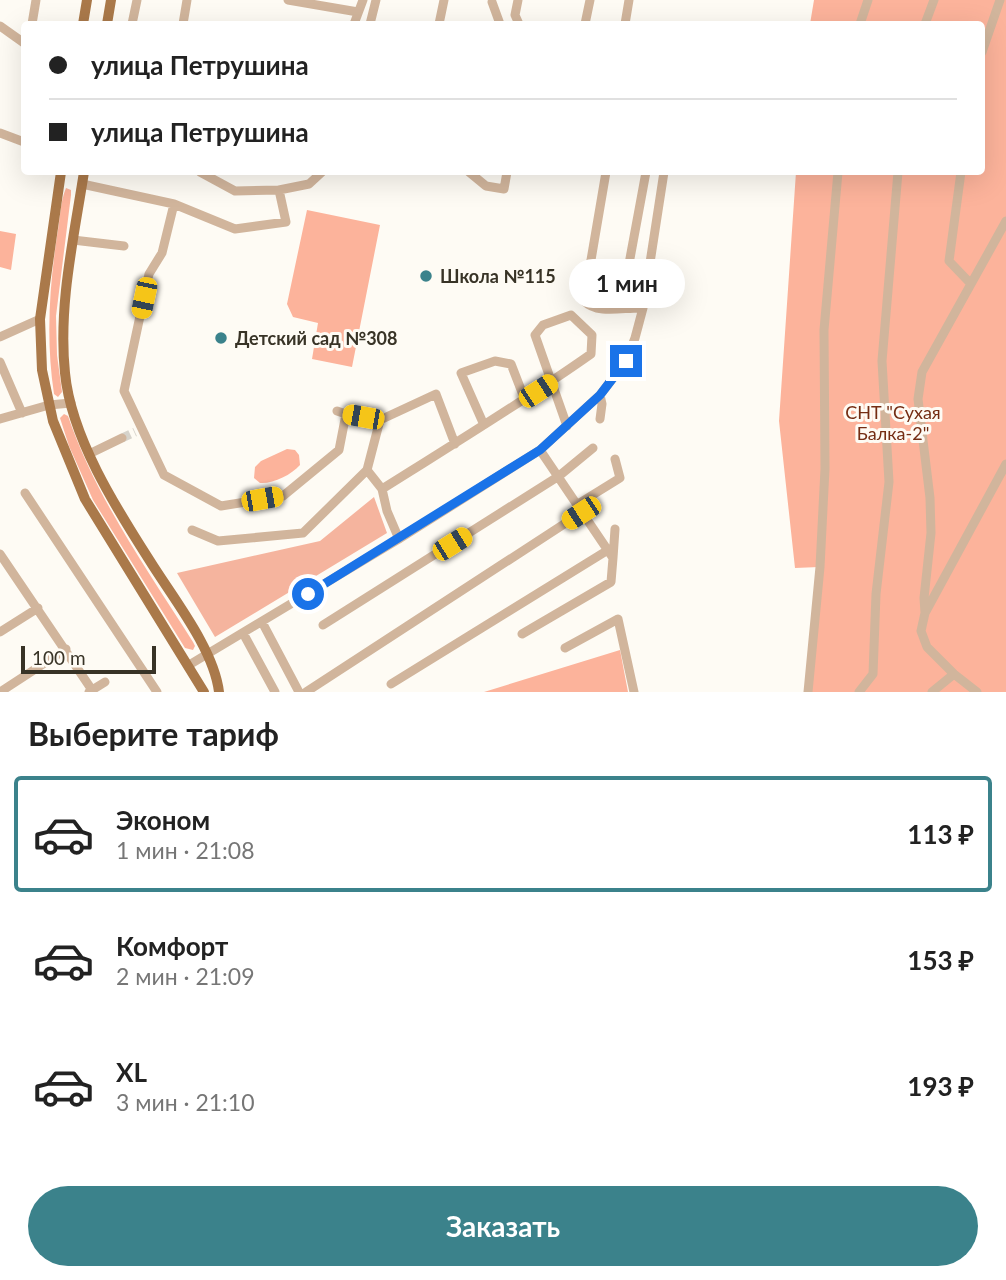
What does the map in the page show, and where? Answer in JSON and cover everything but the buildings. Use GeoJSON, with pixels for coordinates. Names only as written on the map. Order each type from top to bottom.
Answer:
{"type":"FeatureCollection","features":[{"type":"Feature","properties":{"kind":"main road"},"geometry":{"type":"LineString","coordinates":[[84,21],[87,0]]}},
{"type":"Feature","properties":{"kind":"main road"},"geometry":{"type":"LineString","coordinates":[[108,21],[111,0]]}},
{"type":"Feature","properties":{"kind":"main road"},"geometry":{"type":"LineString","coordinates":[[59,175],[40,319],[42,370],[50,405],[64,450],[85,499],[204,692]]}},
{"type":"Feature","properties":{"kind":"main road"},"geometry":{"type":"LineString","coordinates":[[63,175],[82,184]]}},
{"type":"Feature","properties":{"kind":"main road"},"geometry":{"type":"LineString","coordinates":[[84,175],[73,240],[63,334],[65,375],[71,402],[89,454],[111,500],[208,654],[219,692]]}},
{"type":"Feature","properties":{"kind":"street"},"geometry":{"type":"LineString","coordinates":[[32,21],[36,0]]}},
{"type":"Feature","properties":{"kind":"street"},"geometry":{"type":"LineString","coordinates":[[132,21],[136,0]]}},
{"type":"Feature","properties":{"kind":"street"},"geometry":{"type":"LineString","coordinates":[[184,21],[187,0]]}},
{"type":"Feature","properties":{"kind":"street"},"geometry":{"type":"LineString","coordinates":[[288,0],[358,12]]}},
{"type":"Feature","properties":{"kind":"street"},"geometry":{"type":"LineString","coordinates":[[355,21],[363,0]]}},
{"type":"Feature","properties":{"kind":"street"},"geometry":{"type":"LineString","coordinates":[[371,21],[376,0]]}},
{"type":"Feature","properties":{"kind":"street"},"geometry":{"type":"LineString","coordinates":[[440,21],[444,0]]}},
{"type":"Feature","properties":{"kind":"street"},"geometry":{"type":"LineString","coordinates":[[518,0],[515,15],[518,21]]}},
{"type":"Feature","properties":{"kind":"street"},"geometry":{"type":"LineString","coordinates":[[586,21],[590,0]]}},
{"type":"Feature","properties":{"kind":"street"},"geometry":{"type":"LineString","coordinates":[[626,21],[629,0]]}},
{"type":"Feature","properties":{"kind":"street"},"geometry":{"type":"LineString","coordinates":[[861,21],[868,0]]}},
{"type":"Feature","properties":{"kind":"street"},"geometry":{"type":"LineString","coordinates":[[926,21],[934,0]]}},
{"type":"Feature","properties":{"kind":"street"},"geometry":{"type":"LineString","coordinates":[[985,42],[1000,0]]}},
{"type":"Feature","properties":{"kind":"street"},"geometry":{"type":"LineString","coordinates":[[492,2],[499,21]]}},
{"type":"Feature","properties":{"kind":"street"},"geometry":{"type":"LineString","coordinates":[[0,26],[21,42]]}},
{"type":"Feature","properties":{"kind":"street"},"geometry":{"type":"LineString","coordinates":[[0,132],[21,141]]}},
{"type":"Feature","properties":{"kind":"street"},"geometry":{"type":"LineString","coordinates":[[206,175],[235,191],[279,190],[309,184],[319,175]]}},
{"type":"Feature","properties":{"kind":"street"},"geometry":{"type":"LineString","coordinates":[[473,175],[486,186],[504,189],[506,175]]}},
{"type":"Feature","properties":{"kind":"street"},"geometry":{"type":"LineString","coordinates":[[605,175],[584,301],[590,308],[603,310],[643,308]]}},
{"type":"Feature","properties":{"kind":"street"},"geometry":{"type":"LineString","coordinates":[[621,307],[645,175]]}},
{"type":"Feature","properties":{"kind":"street"},"geometry":{"type":"LineString","coordinates":[[189,665],[399,539],[540,450],[600,395],[626,361],[635,338],[643,308],[664,175]]}},
{"type":"Feature","properties":{"kind":"street"},"geometry":{"type":"LineString","coordinates":[[807,692],[820,567],[825,469],[824,330],[838,175]]}},
{"type":"Feature","properties":{"kind":"street"},"geometry":{"type":"LineString","coordinates":[[859,692],[873,674],[876,594],[889,482],[881,361],[898,175]]}},
{"type":"Feature","properties":{"kind":"street"},"geometry":{"type":"LineString","coordinates":[[961,175],[950,261],[971,284]]}},
{"type":"Feature","properties":{"kind":"street"},"geometry":{"type":"LineString","coordinates":[[82,184],[174,204],[235,229],[286,222],[279,190]]}},
{"type":"Feature","properties":{"kind":"street"},"geometry":{"type":"LineString","coordinates":[[174,204],[162,253],[149,275],[124,391],[138,430],[163,475],[221,506],[283,496],[339,450],[342,412],[380,420],[436,394],[455,444]]}},
{"type":"Feature","properties":{"kind":"street"},"geometry":{"type":"LineString","coordinates":[[925,613],[923,598],[931,533],[930,498],[918,398],[922,372],[1006,221]]}},
{"type":"Feature","properties":{"kind":"street"},"geometry":{"type":"LineString","coordinates":[[73,240],[124,246]]}},
{"type":"Feature","properties":{"kind":"street"},"geometry":{"type":"LineString","coordinates":[[382,489],[525,400],[551,382],[591,354],[592,335],[571,314],[543,325],[535,335],[551,382],[567,426]]}},
{"type":"Feature","properties":{"kind":"street"},"geometry":{"type":"LineString","coordinates":[[0,337],[40,319]]}},
{"type":"Feature","properties":{"kind":"street"},"geometry":{"type":"LineString","coordinates":[[484,425],[461,373],[495,361],[511,364],[525,400]]}},
{"type":"Feature","properties":{"kind":"street"},"geometry":{"type":"LineString","coordinates":[[0,363],[22,413]]}},
{"type":"Feature","properties":{"kind":"street"},"geometry":{"type":"LineString","coordinates":[[600,395],[600,419]]}},
{"type":"Feature","properties":{"kind":"street"},"geometry":{"type":"LineString","coordinates":[[0,419],[71,402]]}},
{"type":"Feature","properties":{"kind":"street"},"geometry":{"type":"LineString","coordinates":[[192,530],[218,541],[303,533],[367,470],[380,420]]}},
{"type":"Feature","properties":{"kind":"street"},"geometry":{"type":"LineString","coordinates":[[89,454],[122,438]]}},
{"type":"Feature","properties":{"kind":"street"},"geometry":{"type":"LineString","coordinates":[[323,625],[559,476],[593,448]]}},
{"type":"Feature","properties":{"kind":"street"},"geometry":{"type":"LineString","coordinates":[[540,450],[610,554]]}},
{"type":"Feature","properties":{"kind":"street"},"geometry":{"type":"LineString","coordinates":[[306,692],[580,508],[620,478],[615,460]]}},
{"type":"Feature","properties":{"kind":"street"},"geometry":{"type":"LineString","coordinates":[[977,692],[927,647],[920,631],[925,613],[1002,481],[1006,464]]}},
{"type":"Feature","properties":{"kind":"street"},"geometry":{"type":"LineString","coordinates":[[367,470],[382,489],[387,511],[399,539]]}},
{"type":"Feature","properties":{"kind":"street"},"geometry":{"type":"LineString","coordinates":[[25,494],[157,692]]}},
{"type":"Feature","properties":{"kind":"street"},"geometry":{"type":"LineString","coordinates":[[522,634],[611,582],[610,554],[615,529]]}},
{"type":"Feature","properties":{"kind":"street"},"geometry":{"type":"LineString","coordinates":[[0,554],[66,649],[90,691],[104,682]]}},
{"type":"Feature","properties":{"kind":"street"},"geometry":{"type":"LineString","coordinates":[[391,684],[610,554]]}},
{"type":"Feature","properties":{"kind":"street"},"geometry":{"type":"LineString","coordinates":[[0,575],[10,568]]}},
{"type":"Feature","properties":{"kind":"street"},"geometry":{"type":"LineString","coordinates":[[0,632],[38,608]]}},
{"type":"Feature","properties":{"kind":"street"},"geometry":{"type":"LineString","coordinates":[[565,648],[618,619],[634,692]]}},
{"type":"Feature","properties":{"kind":"street"},"geometry":{"type":"LineString","coordinates":[[262,622],[299,692]]}},
{"type":"Feature","properties":{"kind":"street"},"geometry":{"type":"LineString","coordinates":[[243,633],[275,692]]}},
{"type":"Feature","properties":{"kind":"street"},"geometry":{"type":"LineString","coordinates":[[0,692],[66,649]]}},
{"type":"Feature","properties":{"kind":"street"},"geometry":{"type":"LineString","coordinates":[[932,692],[954,674]]}},
{"type":"Feature","properties":{"kind":"green space","name":"СНТ \"Сухая Балка-2\""},"geometry":{"type":"Polygon","coordinates":[[[814,0],[1006,0],[1006,692],[808,692],[819,567],[795,568],[779,421],[796,175],[985,175],[985,21],[810,21],[814,0]]]}},
{"type":"Feature","properties":{"kind":"green space"},"geometry":{"type":"Polygon","coordinates":[[[66,188],[71,190],[71,195],[56,316],[62,392],[58,397],[54,394],[50,354],[50,295],[61,205],[66,188]]]}},
{"type":"Feature","properties":{"kind":"green space"},"geometry":{"type":"Polygon","coordinates":[[[307,210],[380,225],[352,367],[312,359],[318,323],[293,317],[287,304],[307,210]]]}},
{"type":"Feature","properties":{"kind":"green space"},"geometry":{"type":"Polygon","coordinates":[[[0,231],[16,234],[11,270],[0,267],[0,231]]]}},
{"type":"Feature","properties":{"kind":"green space"},"geometry":{"type":"Polygon","coordinates":[[[64,414],[68,416],[108,504],[193,642],[193,650],[185,648],[93,500],[69,446],[60,418],[64,414]]]}},
{"type":"Feature","properties":{"kind":"green space"},"geometry":{"type":"Polygon","coordinates":[[[287,449],[295,450],[299,455],[300,465],[296,469],[270,482],[260,483],[254,478],[255,467],[261,461],[287,449]]]}},
{"type":"Feature","properties":{"kind":"green space"},"geometry":{"type":"Polygon","coordinates":[[[620,650],[628,692],[484,692],[620,650]]]}},
{"type":"Feature","properties":{"kind":"shaded area"},"geometry":{"type":"Polygon","coordinates":[[[374,497],[387,533],[215,637],[177,573],[320,541],[374,497]]]}},
{"type":"Feature","properties":{"kind":"tunnel"},"geometry":{"type":"LineString","coordinates":[[122,438],[135,432]]}},
{"type":"Feature","properties":{"kind":"place","name":"Школа №115"},"geometry":{"type":"Point","coordinates":[426,276]}},
{"type":"Feature","properties":{"kind":"place","name":"Детский сад №308"},"geometry":{"type":"Point","coordinates":[221,338]}},
{"type":"Feature","properties":{"kind":"route"},"geometry":{"type":"LineString","coordinates":[[308,594],[540,450],[600,395],[626,361]]}}]}
